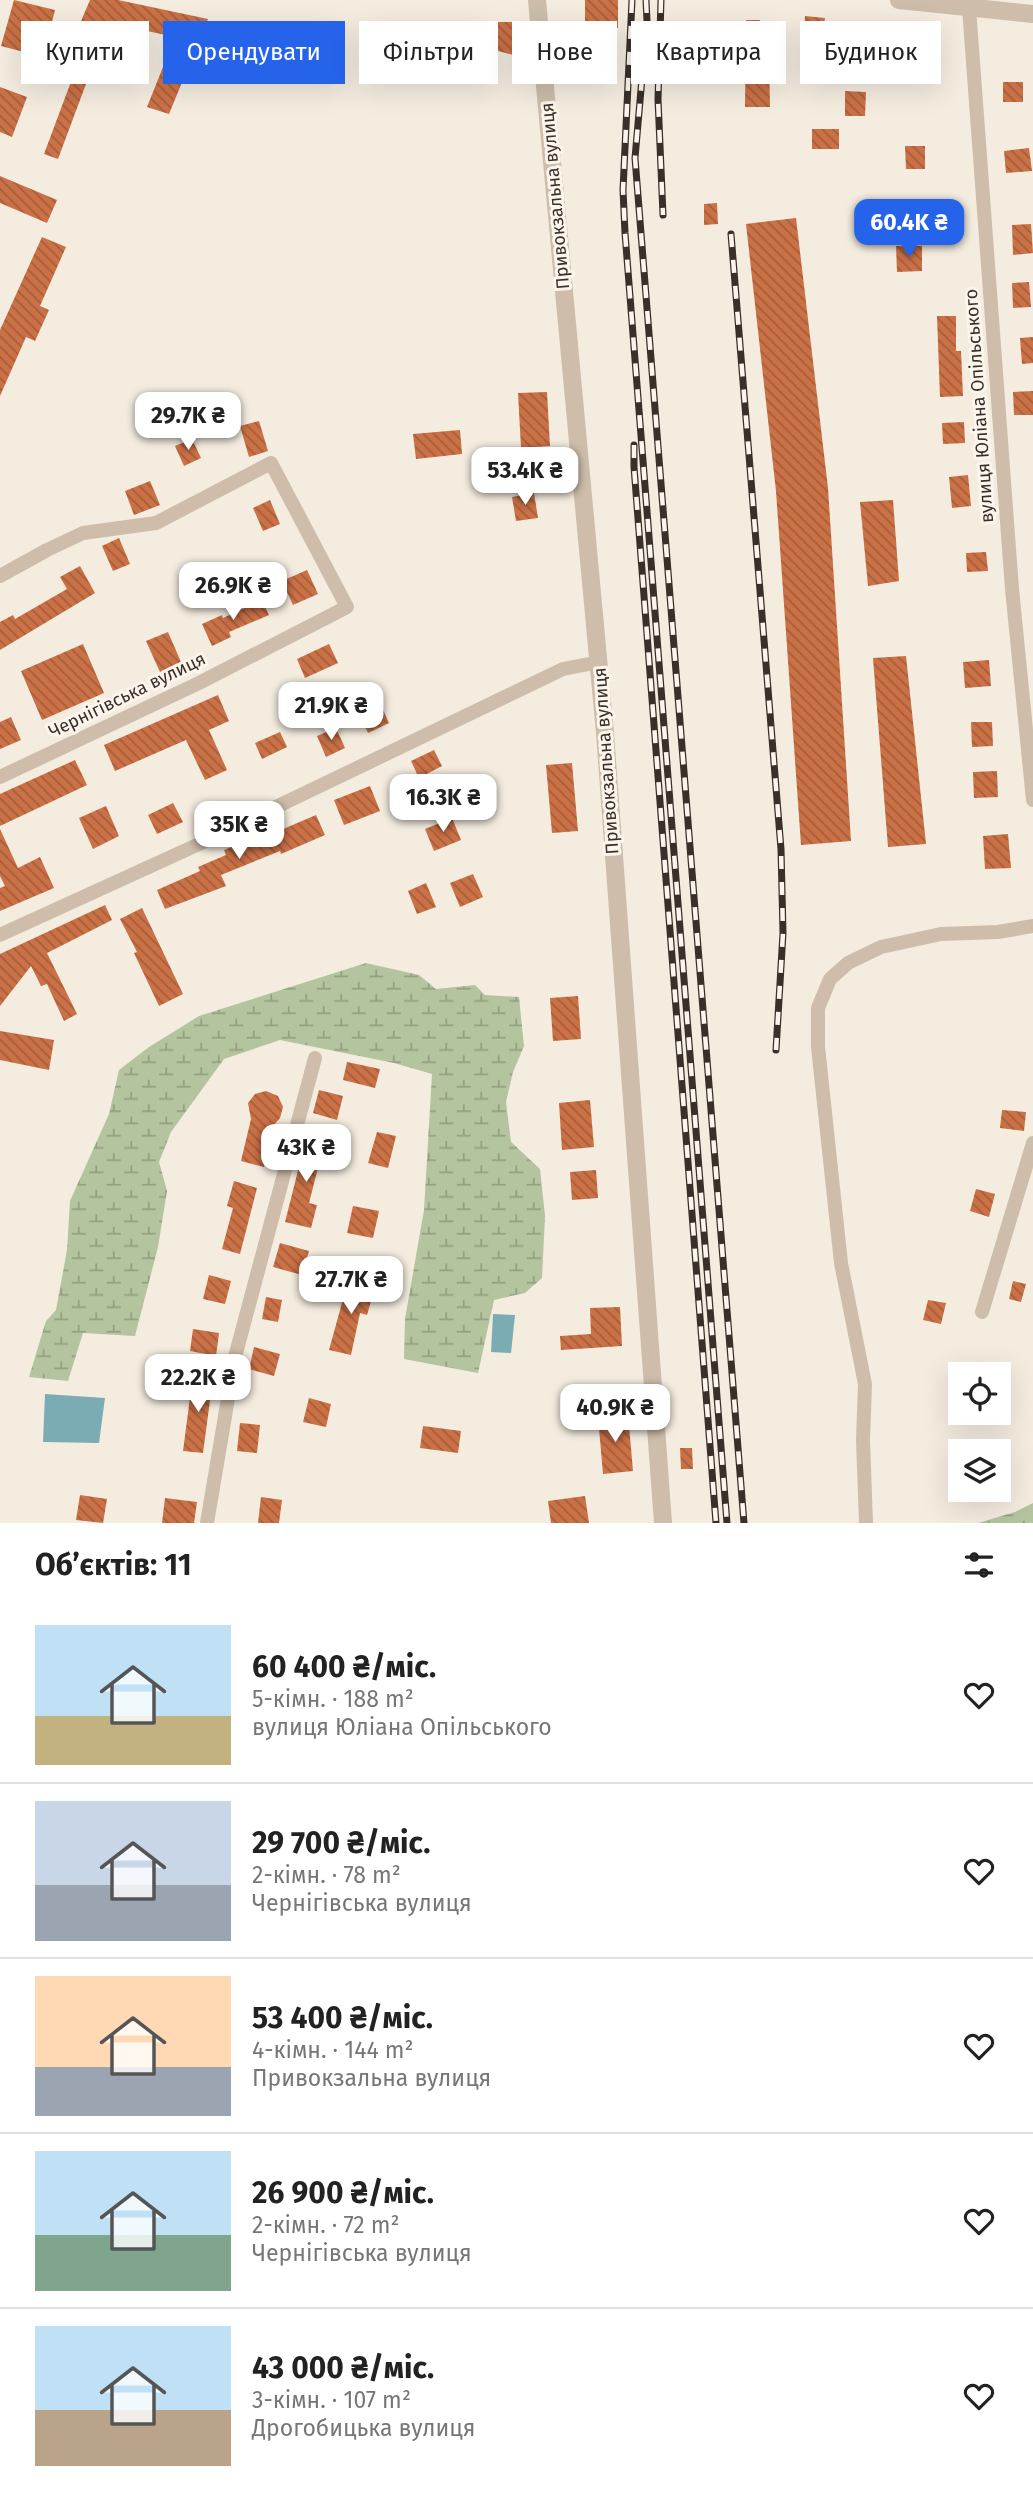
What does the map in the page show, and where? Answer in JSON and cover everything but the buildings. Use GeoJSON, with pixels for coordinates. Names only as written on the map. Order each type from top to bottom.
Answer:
{"type":"FeatureCollection","features":[{"type":"Feature","properties":{"kind":"street","name":"Привокзальна вулиця"},"geometry":{"type":"LineString","coordinates":[[537,0],[599,662],[663,1523]]}},
{"type":"Feature","properties":{"kind":"street"},"geometry":{"type":"LineString","coordinates":[[899,0],[1033,14]]}},
{"type":"Feature","properties":{"kind":"street","name":"вулиця Юліана Опільського"},"geometry":{"type":"LineString","coordinates":[[969,8],[1012,589],[1033,800]]}},
{"type":"Feature","properties":{"kind":"street","name":"Чернігівська вулиця"},"geometry":{"type":"LineString","coordinates":[[0,576],[83,533],[156,523],[271,463],[347,607],[199,683],[0,777]]}},
{"type":"Feature","properties":{"kind":"street"},"geometry":{"type":"LineString","coordinates":[[0,935],[197,845],[563,669],[599,662]]}},
{"type":"Feature","properties":{"kind":"street"},"geometry":{"type":"LineString","coordinates":[[866,1523],[863,1440],[865,1384],[841,1264],[818,1047],[818,1008],[830,979],[848,963],[881,947],[941,934],[998,932],[1033,926]]}},
{"type":"Feature","properties":{"kind":"street"},"geometry":{"type":"LineString","coordinates":[[207,1523],[235,1357],[314,1058]]}},
{"type":"Feature","properties":{"kind":"street"},"geometry":{"type":"LineString","coordinates":[[982,1312],[1033,1143]]}},
{"type":"Feature","properties":{"kind":"green space"},"geometry":{"type":"Polygon","coordinates":[[[366,963],[419,975],[436,989],[475,985],[485,995],[519,997],[524,1046],[513,1072],[506,1102],[511,1142],[540,1169],[545,1216],[542,1278],[525,1293],[494,1300],[478,1373],[404,1359],[405,1319],[424,1210],[432,1074],[394,1063],[280,1040],[224,1059],[171,1132],[159,1162],[167,1191],[158,1247],[135,1336],[83,1333],[68,1381],[29,1377],[46,1321],[56,1310],[67,1250],[70,1201],[109,1114],[119,1070],[149,1047],[199,1016],[366,963]]]}},
{"type":"Feature","properties":{"kind":"green space"},"geometry":{"type":"Polygon","coordinates":[[[1033,1503],[1033,1523],[978,1523],[1015,1512],[1033,1503]]]}},
{"type":"Feature","properties":{"kind":"water"},"geometry":{"type":"Polygon","coordinates":[[[493,1314],[515,1315],[511,1353],[491,1352],[493,1314]]]}},
{"type":"Feature","properties":{"kind":"water"},"geometry":{"type":"Polygon","coordinates":[[[45,1394],[105,1398],[99,1443],[43,1442],[45,1394]]]}},
{"type":"Feature","properties":{"kind":"railway"},"geometry":{"type":"LineString","coordinates":[[632,0],[623,190],[625,233],[727,1523]]}},
{"type":"Feature","properties":{"kind":"railway"},"geometry":{"type":"LineString","coordinates":[[646,0],[647,21],[635,158],[744,1523]]}},
{"type":"Feature","properties":{"kind":"railway"},"geometry":{"type":"LineString","coordinates":[[661,0],[658,99],[663,215]]}},
{"type":"Feature","properties":{"kind":"railway"},"geometry":{"type":"LineString","coordinates":[[731,234],[781,849],[783,933],[776,1050]]}},
{"type":"Feature","properties":{"kind":"railway"},"geometry":{"type":"LineString","coordinates":[[634,445],[716,1523]]}}]}
